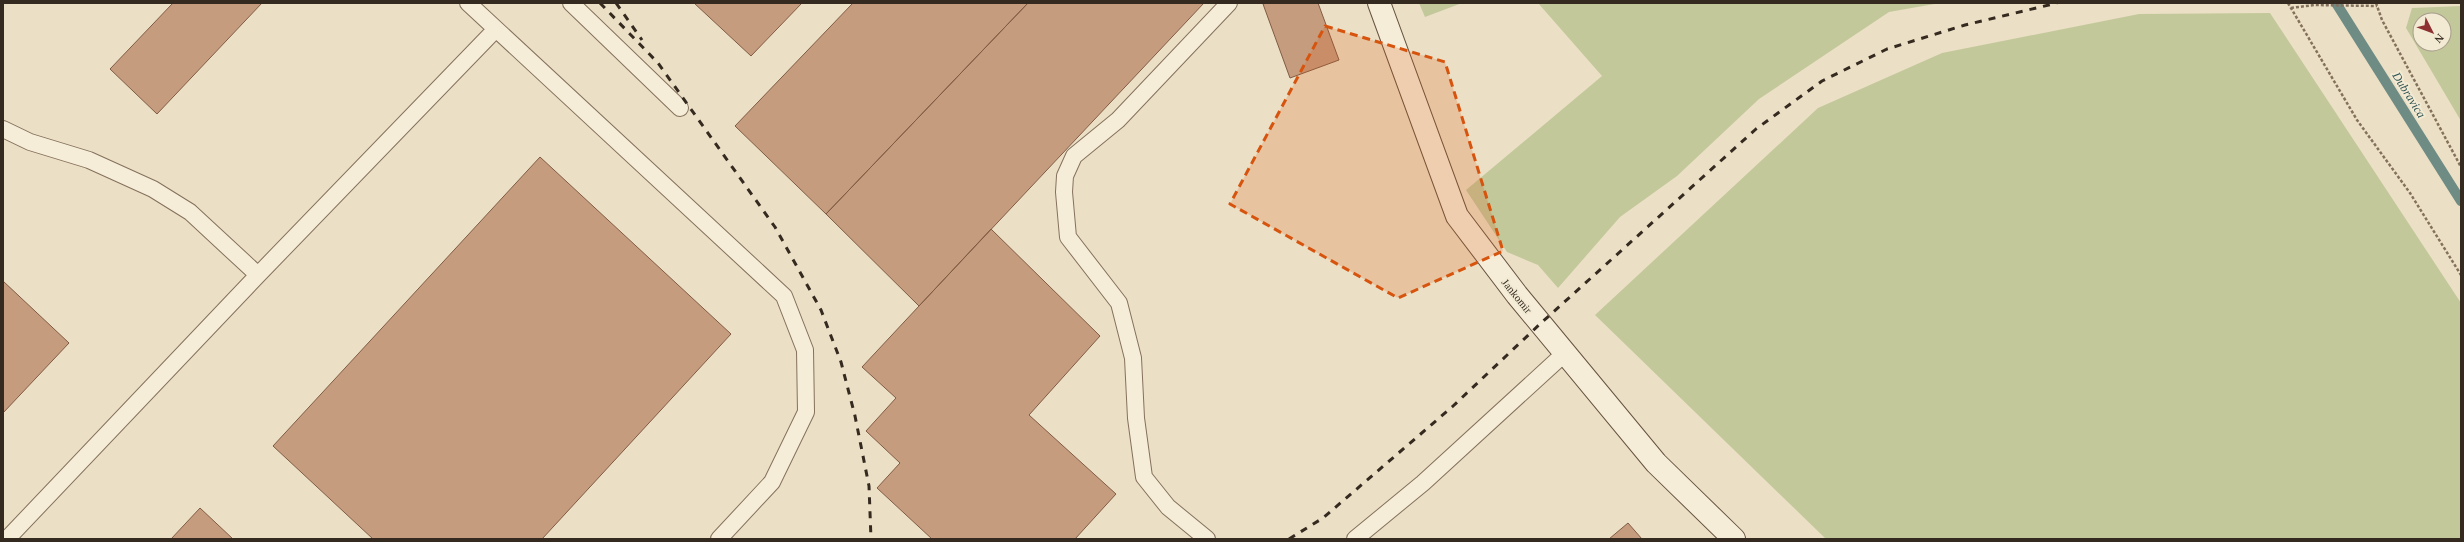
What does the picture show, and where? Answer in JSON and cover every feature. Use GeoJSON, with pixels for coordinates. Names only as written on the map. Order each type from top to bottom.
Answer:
{"type":"FeatureCollection","features":[{"type":"Feature","properties":{"kind":"street","name":"Jankomir"},"geometry":{"type":"LineString","coordinates":[[1379,3],[1457,216],[1497,271],[1564,354],[1656,463],[1734,539]]}},
{"type":"Feature","properties":{"kind":"lane"},"geometry":{"type":"LineString","coordinates":[[468,3],[784,296],[805,350],[806,412],[772,482],[719,539]]}},
{"type":"Feature","properties":{"kind":"lane"},"geometry":{"type":"LineString","coordinates":[[571,3],[680,108]]}},
{"type":"Feature","properties":{"kind":"lane"},"geometry":{"type":"LineString","coordinates":[[1207,539],[1168,507],[1144,477],[1136,418],[1133,358],[1119,303],[1068,237],[1064,192],[1065,176],[1074,156],[1118,120],[1229,3]]}},
{"type":"Feature","properties":{"kind":"lane"},"geometry":{"type":"LineString","coordinates":[[7,539],[258,275],[496,29]]}},
{"type":"Feature","properties":{"kind":"lane"},"geometry":{"type":"LineString","coordinates":[[3,129],[30,142],[89,160],[153,189],[190,212],[258,275]]}},
{"type":"Feature","properties":{"kind":"lane"},"geometry":{"type":"LineString","coordinates":[[1355,539],[1422,483],[1564,354]]}},
{"type":"Feature","properties":{"kind":"path"},"geometry":{"type":"LineString","coordinates":[[2288,3],[2357,120],[2410,193],[2461,275]]}},
{"type":"Feature","properties":{"kind":"path"},"geometry":{"type":"LineString","coordinates":[[2291,8],[2314,5],[2376,4],[2382,20],[2461,167]]}},
{"type":"Feature","properties":{"kind":"highlighted area"},"geometry":{"type":"Polygon","coordinates":[[[1325,26],[1445,62],[1503,251],[1398,298],[1230,204],[1325,26]]]}},
{"type":"Feature","properties":{"kind":"green space"},"geometry":{"type":"Polygon","coordinates":[[[1419,3],[1462,3],[1425,17],[1419,3]]]}},
{"type":"Feature","properties":{"kind":"green space"},"geometry":{"type":"Polygon","coordinates":[[[1538,3],[1940,3],[1889,12],[1759,99],[1677,176],[1620,217],[1558,288],[1538,265],[1507,252],[1466,190],[1602,76],[1538,3]]]}},
{"type":"Feature","properties":{"kind":"green space"},"geometry":{"type":"Polygon","coordinates":[[[2461,6],[2461,121],[2420,52],[2452,52],[2452,12],[2412,12],[2412,38],[2406,28],[2412,8],[2461,6]]]}},
{"type":"Feature","properties":{"kind":"green space"},"geometry":{"type":"Polygon","coordinates":[[[2270,13],[2461,303],[2461,539],[1826,539],[1595,315],[1818,108],[1942,53],[2139,14],[2270,13]]]}},
{"type":"Feature","properties":{"kind":"building"},"geometry":{"type":"Polygon","coordinates":[[[173,3],[262,3],[157,114],[110,69],[173,3]]]}},
{"type":"Feature","properties":{"kind":"building"},"geometry":{"type":"Polygon","coordinates":[[[694,3],[802,3],[751,56],[694,3]]]}},
{"type":"Feature","properties":{"kind":"building"},"geometry":{"type":"Polygon","coordinates":[[[853,3],[1028,3],[826,214],[735,126],[853,3]]]}},
{"type":"Feature","properties":{"kind":"building"},"geometry":{"type":"Polygon","coordinates":[[[1028,3],[1204,3],[919,306],[826,214],[1028,3]]]}},
{"type":"Feature","properties":{"kind":"building"},"geometry":{"type":"Polygon","coordinates":[[[1318,3],[1339,60],[1290,78],[1263,4],[1318,3]]]}},
{"type":"Feature","properties":{"kind":"building"},"geometry":{"type":"Polygon","coordinates":[[[540,157],[731,334],[542,539],[373,539],[273,446],[540,157]]]}},
{"type":"Feature","properties":{"kind":"building"},"geometry":{"type":"Polygon","coordinates":[[[991,229],[1100,336],[1029,415],[1116,494],[1075,539],[932,539],[877,488],[900,463],[866,431],[896,398],[862,367],[991,229]]]}},
{"type":"Feature","properties":{"kind":"building"},"geometry":{"type":"Polygon","coordinates":[[[3,281],[69,343],[3,413],[3,281]]]}},
{"type":"Feature","properties":{"kind":"building"},"geometry":{"type":"Polygon","coordinates":[[[200,508],[233,539],[171,539],[200,508]]]}},
{"type":"Feature","properties":{"kind":"building"},"geometry":{"type":"Polygon","coordinates":[[[1628,523],[1642,539],[1609,539],[1628,523]]]}},
{"type":"Feature","properties":{"kind":"waterway","name":"Dubravica"},"geometry":{"type":"LineString","coordinates":[[2336,3],[2461,201]]}},
{"type":"Feature","properties":{"kind":"railway"},"geometry":{"type":"LineString","coordinates":[[600,3],[658,63],[775,227],[821,310],[841,362],[855,416],[869,486],[871,539]]}},
{"type":"Feature","properties":{"kind":"railway"},"geometry":{"type":"LineString","coordinates":[[616,3],[642,40]]}},
{"type":"Feature","properties":{"kind":"railway"},"geometry":{"type":"LineString","coordinates":[[1289,539],[1323,518],[1452,407],[1540,324],[1756,129],[1822,81],[1887,49],[1965,25],[2057,3]]}}]}
